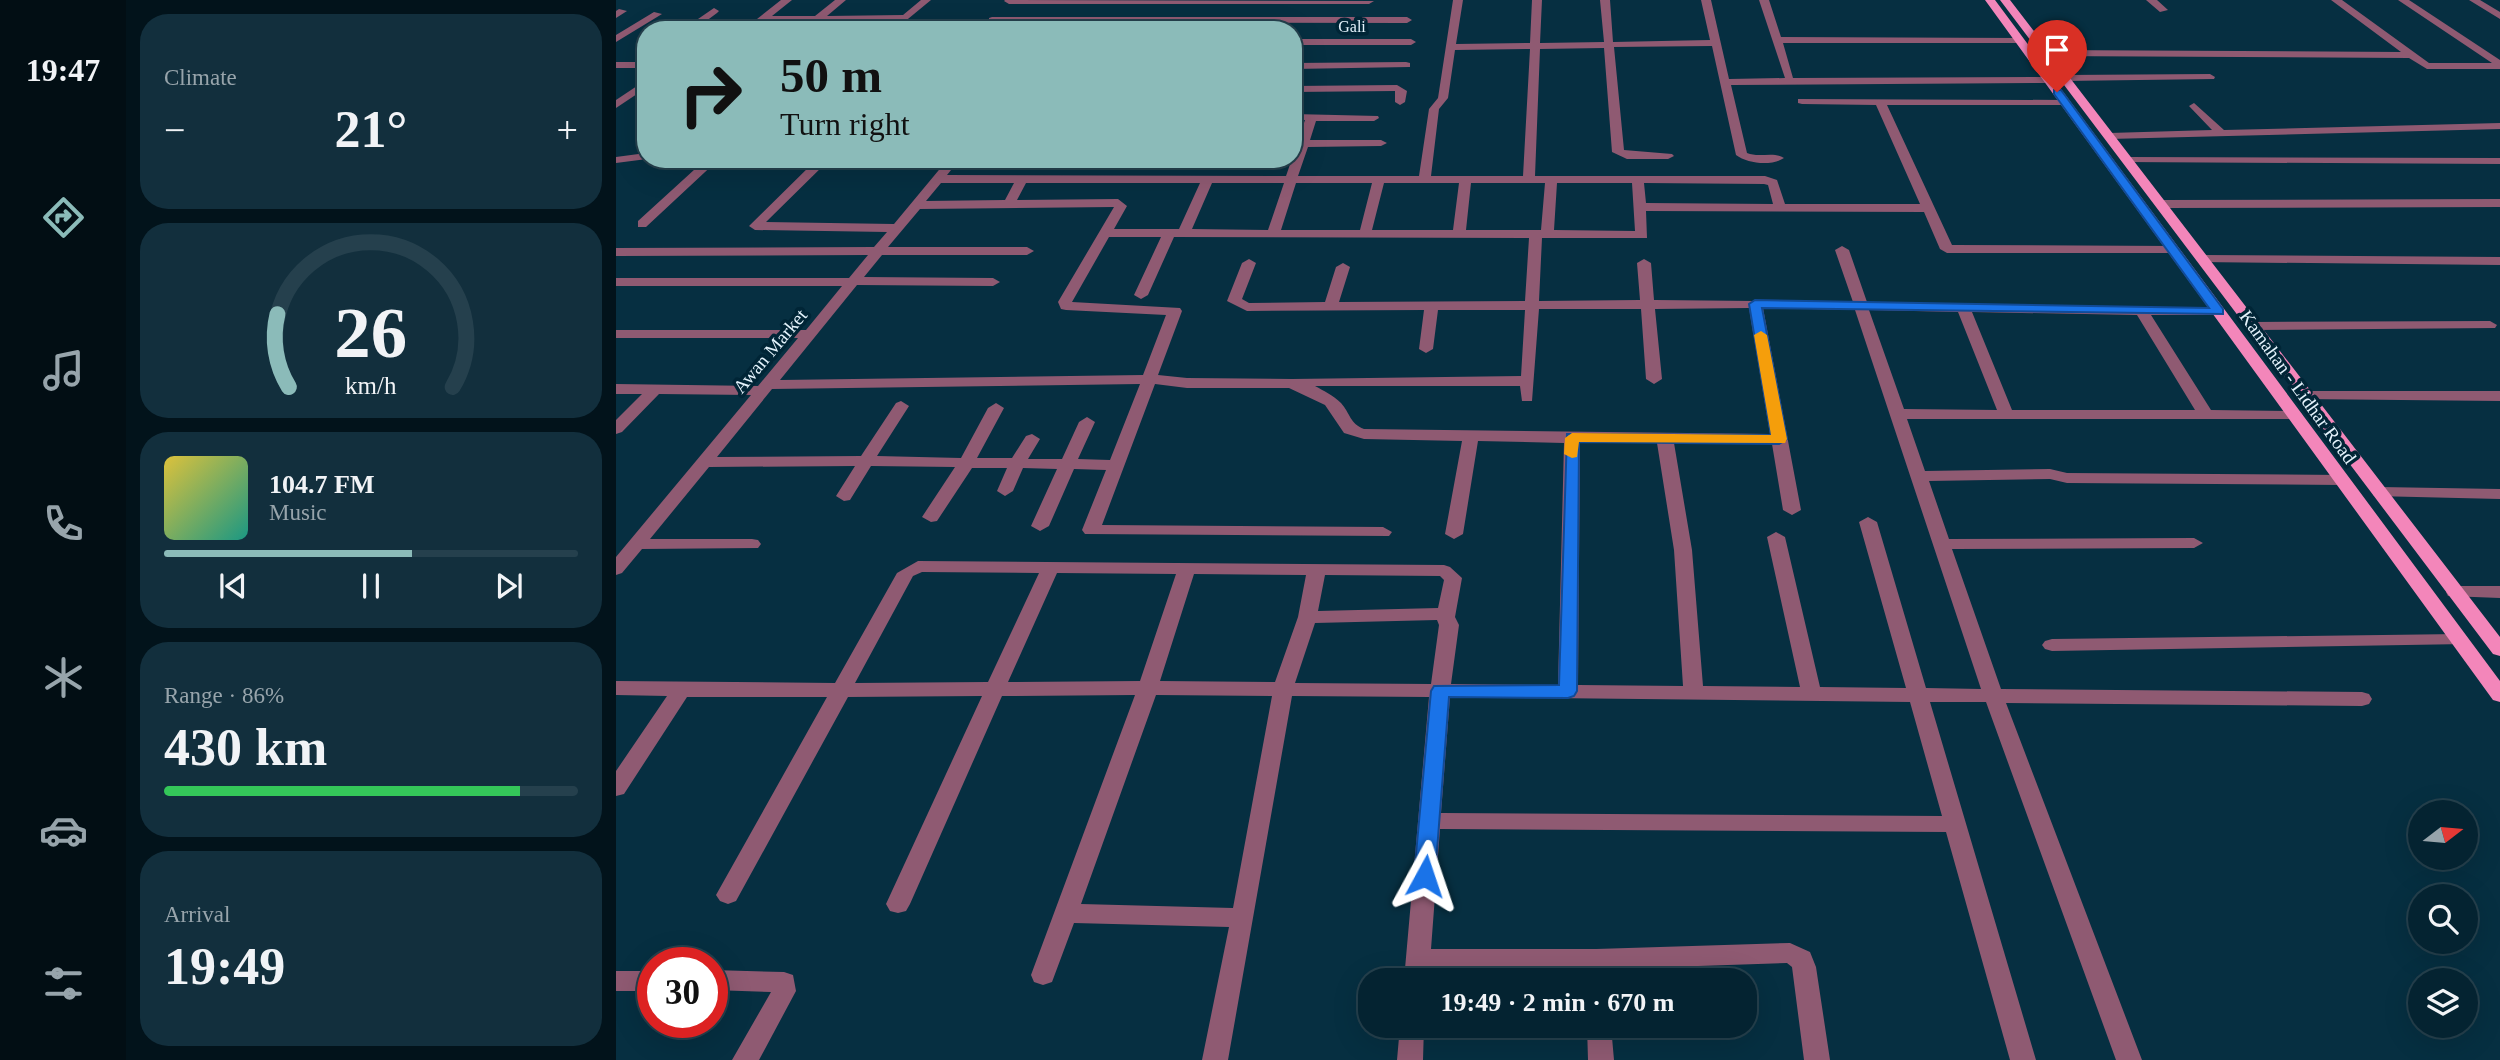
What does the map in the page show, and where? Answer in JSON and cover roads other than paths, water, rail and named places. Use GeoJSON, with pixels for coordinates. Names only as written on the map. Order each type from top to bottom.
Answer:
{"type":"FeatureCollection","features":[{"type":"Feature","properties":{"kind":"main road","name":"Kamahan - Lidhar Road"},"geometry":{"type":"LineString","coordinates":[[1990,0],[2500,695]]}},
{"type":"Feature","properties":{"kind":"main road","name":"Kamahan - Lidhar Road"},"geometry":{"type":"LineString","coordinates":[[2005,0],[2500,650]]}},
{"type":"Feature","properties":{"kind":"street"},"geometry":{"type":"LineString","coordinates":[[759,21],[787,0]]}},
{"type":"Feature","properties":{"kind":"street"},"geometry":{"type":"LineString","coordinates":[[817,19],[841,0]]}},
{"type":"Feature","properties":{"kind":"street"},"geometry":{"type":"LineString","coordinates":[[903,21],[926,0]]}},
{"type":"Feature","properties":{"kind":"street"},"geometry":{"type":"LineString","coordinates":[[992,20],[1009,0],[1369,1]]}},
{"type":"Feature","properties":{"kind":"street"},"geometry":{"type":"LineString","coordinates":[[1425,179],[1434,109],[1443,98],[1458,0]]}},
{"type":"Feature","properties":{"kind":"street"},"geometry":{"type":"LineString","coordinates":[[1529,180],[1537,0]]}},
{"type":"Feature","properties":{"kind":"street"},"geometry":{"type":"LineString","coordinates":[[1605,0],[1618,152],[1627,156],[1668,156]]}},
{"type":"Feature","properties":{"kind":"street"},"geometry":{"type":"LineString","coordinates":[[1706,0],[1742,155],[1751,159],[1779,158]]}},
{"type":"Feature","properties":{"kind":"street"},"geometry":{"type":"LineString","coordinates":[[1764,0],[1789,77]]}},
{"type":"Feature","properties":{"kind":"street"},"geometry":{"type":"LineString","coordinates":[[2151,0],[2162,10]]}},
{"type":"Feature","properties":{"kind":"street"},"geometry":{"type":"LineString","coordinates":[[2336,0],[2432,67],[2500,65]]}},
{"type":"Feature","properties":{"kind":"street"},"geometry":{"type":"LineString","coordinates":[[2403,0],[2500,65]]}},
{"type":"Feature","properties":{"kind":"street"},"geometry":{"type":"LineString","coordinates":[[2473,0],[2500,16]]}},
{"type":"Feature","properties":{"kind":"street"},"geometry":{"type":"LineString","coordinates":[[1067,20],[1082,1]]}},
{"type":"Feature","properties":{"kind":"street"},"geometry":{"type":"LineString","coordinates":[[1248,21],[1257,1]]}},
{"type":"Feature","properties":{"kind":"street"},"geometry":{"type":"LineString","coordinates":[[700,21],[714,11]]}},
{"type":"Feature","properties":{"kind":"street"},"geometry":{"type":"LineString","coordinates":[[646,21],[657,14]]}},
{"type":"Feature","properties":{"kind":"street"},"geometry":{"type":"LineString","coordinates":[[762,19],[905,19]]}},
{"type":"Feature","properties":{"kind":"street"},"geometry":{"type":"LineString","coordinates":[[992,20],[1103,21]]}},
{"type":"Feature","properties":{"kind":"street"},"geometry":{"type":"LineString","coordinates":[[1302,23],[1406,20]]}},
{"type":"Feature","properties":{"kind":"street"},"geometry":{"type":"LineString","coordinates":[[616,40],[637,27]]}},
{"type":"Feature","properties":{"kind":"street"},"geometry":{"type":"LineString","coordinates":[[1777,40],[2019,40]]}},
{"type":"Feature","properties":{"kind":"street","name":"Gali"},"geometry":{"type":"LineString","coordinates":[[1302,42],[1411,42]]}},
{"type":"Feature","properties":{"kind":"street"},"geometry":{"type":"LineString","coordinates":[[1451,47],[1714,43]]}},
{"type":"Feature","properties":{"kind":"street"},"geometry":{"type":"LineString","coordinates":[[2045,53],[2412,55]]}},
{"type":"Feature","properties":{"kind":"street"},"geometry":{"type":"LineString","coordinates":[[616,65],[637,63]]}},
{"type":"Feature","properties":{"kind":"street"},"geometry":{"type":"LineString","coordinates":[[1302,66],[1406,65]]}},
{"type":"Feature","properties":{"kind":"street"},"geometry":{"type":"LineString","coordinates":[[2454,74],[2500,78]]}},
{"type":"Feature","properties":{"kind":"street"},"geometry":{"type":"LineString","coordinates":[[2064,78],[2210,77]]}},
{"type":"Feature","properties":{"kind":"street"},"geometry":{"type":"LineString","coordinates":[[1723,82],[2049,80]]}},
{"type":"Feature","properties":{"kind":"street"},"geometry":{"type":"LineString","coordinates":[[1302,89],[1397,88],[1402,91],[1400,102]]}},
{"type":"Feature","properties":{"kind":"street"},"geometry":{"type":"LineString","coordinates":[[616,105],[637,90]]}},
{"type":"Feature","properties":{"kind":"street"},"geometry":{"type":"LineString","coordinates":[[1802,102],[2066,103]]}},
{"type":"Feature","properties":{"kind":"street"},"geometry":{"type":"LineString","coordinates":[[1880,102],[1947,249],[2173,250]]}},
{"type":"Feature","properties":{"kind":"street"},"geometry":{"type":"LineString","coordinates":[[2194,106],[2223,135]]}},
{"type":"Feature","properties":{"kind":"street"},"geometry":{"type":"LineString","coordinates":[[1302,117],[1374,117]]}},
{"type":"Feature","properties":{"kind":"street"},"geometry":{"type":"LineString","coordinates":[[1302,136],[1311,117]]}},
{"type":"Feature","properties":{"kind":"street"},"geometry":{"type":"LineString","coordinates":[[2109,136],[2500,127]]}},
{"type":"Feature","properties":{"kind":"street"},"geometry":{"type":"LineString","coordinates":[[1302,144],[1381,143]]}},
{"type":"Feature","properties":{"kind":"street"},"geometry":{"type":"LineString","coordinates":[[616,160],[637,157]]}},
{"type":"Feature","properties":{"kind":"street"},"geometry":{"type":"LineString","coordinates":[[616,173],[637,160]]}},
{"type":"Feature","properties":{"kind":"street"},"geometry":{"type":"LineString","coordinates":[[2127,160],[2500,161]]}},
{"type":"Feature","properties":{"kind":"street"},"geometry":{"type":"LineString","coordinates":[[642,224],[703,168]]}},
{"type":"Feature","properties":{"kind":"street"},"geometry":{"type":"LineString","coordinates":[[815,168],[755,226],[897,228]]}},
{"type":"Feature","properties":{"kind":"street","name":"Awan Market"},"geometry":{"type":"LineString","coordinates":[[616,569],[947,168]]}},
{"type":"Feature","properties":{"kind":"street"},"geometry":{"type":"LineString","coordinates":[[1273,234],[1293,168]]}},
{"type":"Feature","properties":{"kind":"street"},"geometry":{"type":"LineString","coordinates":[[1009,204],[1023,178]]}},
{"type":"Feature","properties":{"kind":"street"},"geometry":{"type":"LineString","coordinates":[[1184,233],[1208,178]]}},
{"type":"Feature","properties":{"kind":"street"},"geometry":{"type":"LineString","coordinates":[[1365,234],[1379,178]]}},
{"type":"Feature","properties":{"kind":"street"},"geometry":{"type":"LineString","coordinates":[[938,179],[1771,181],[1780,208]]}},
{"type":"Feature","properties":{"kind":"street"},"geometry":{"type":"LineString","coordinates":[[1459,234],[1465,180]]}},
{"type":"Feature","properties":{"kind":"street"},"geometry":{"type":"LineString","coordinates":[[1527,398],[1534,306],[1551,180]]}},
{"type":"Feature","properties":{"kind":"street"},"geometry":{"type":"LineString","coordinates":[[1105,233],[1542,234],[1644,239],[1637,180]]}},
{"type":"Feature","properties":{"kind":"street"},"geometry":{"type":"LineString","coordinates":[[916,205],[1121,204],[1065,302],[1066,306],[1175,311],[1091,530],[1383,533]]}},
{"type":"Feature","properties":{"kind":"street"},"geometry":{"type":"LineString","coordinates":[[2161,204],[2500,204]]}},
{"type":"Feature","properties":{"kind":"street"},"geometry":{"type":"LineString","coordinates":[[1640,207],[1928,208]]}},
{"type":"Feature","properties":{"kind":"street"},"geometry":{"type":"LineString","coordinates":[[1141,295],[1169,233]]}},
{"type":"Feature","properties":{"kind":"street"},"geometry":{"type":"LineString","coordinates":[[1842,250],[1993,695],[2129,1060]]}},
{"type":"Feature","properties":{"kind":"street"},"geometry":{"type":"LineString","coordinates":[[616,251],[1027,251]]}},
{"type":"Feature","properties":{"kind":"street"},"geometry":{"type":"LineString","coordinates":[[2203,259],[2500,261]]}},
{"type":"Feature","properties":{"kind":"street"},"geometry":{"type":"LineString","coordinates":[[1249,263],[1234,301],[1238,305],[1755,304],[2218,312]]}},
{"type":"Feature","properties":{"kind":"street"},"geometry":{"type":"LineString","coordinates":[[1644,263],[1654,379]]}},
{"type":"Feature","properties":{"kind":"street"},"geometry":{"type":"LineString","coordinates":[[1331,306],[1343,267]]}},
{"type":"Feature","properties":{"kind":"street"},"geometry":{"type":"LineString","coordinates":[[616,282],[993,282]]}},
{"type":"Feature","properties":{"kind":"street"},"geometry":{"type":"LineString","coordinates":[[1755,304],[1792,510]]}},
{"type":"Feature","properties":{"kind":"street"},"geometry":{"type":"LineString","coordinates":[[1426,349],[1432,306]]}},
{"type":"Feature","properties":{"kind":"street"},"geometry":{"type":"LineString","coordinates":[[1963,307],[2006,413]]}},
{"type":"Feature","properties":{"kind":"street"},"geometry":{"type":"LineString","coordinates":[[2141,310],[2206,415]]}},
{"type":"Feature","properties":{"kind":"street"},"geometry":{"type":"LineString","coordinates":[[2253,326],[2490,325]]}},
{"type":"Feature","properties":{"kind":"street"},"geometry":{"type":"LineString","coordinates":[[616,334],[809,334]]}},
{"type":"Feature","properties":{"kind":"street"},"geometry":{"type":"LineString","coordinates":[[616,389],[1149,379],[1187,383],[1528,381]]}},
{"type":"Feature","properties":{"kind":"street"},"geometry":{"type":"LineString","coordinates":[[1290,383],[1304,386],[1336,407],[1345,428],[1350,432],[1665,440],[1779,439]]}},
{"type":"Feature","properties":{"kind":"street"},"geometry":{"type":"LineString","coordinates":[[616,429],[654,390]]}},
{"type":"Feature","properties":{"kind":"street"},"geometry":{"type":"LineString","coordinates":[[2306,396],[2500,396]]}},
{"type":"Feature","properties":{"kind":"street"},"geometry":{"type":"LineString","coordinates":[[844,496],[901,406]]}},
{"type":"Feature","properties":{"kind":"street"},"geometry":{"type":"LineString","coordinates":[[931,517],[967,462],[996,408]]}},
{"type":"Feature","properties":{"kind":"street"},"geometry":{"type":"LineString","coordinates":[[1898,414],[2295,416]]}},
{"type":"Feature","properties":{"kind":"street"},"geometry":{"type":"LineString","coordinates":[[1040,526],[1087,422]]}},
{"type":"Feature","properties":{"kind":"street"},"geometry":{"type":"LineString","coordinates":[[1454,534],[1471,436]]}},
{"type":"Feature","properties":{"kind":"street"},"geometry":{"type":"LineString","coordinates":[[1568,691],[1572,438]]}},
{"type":"Feature","properties":{"kind":"street"},"geometry":{"type":"LineString","coordinates":[[1005,491],[1017,463],[1032,439]]}},
{"type":"Feature","properties":{"kind":"street"},"geometry":{"type":"LineString","coordinates":[[1665,440],[1683,550],[1693,692]]}},
{"type":"Feature","properties":{"kind":"street"},"geometry":{"type":"LineString","coordinates":[[704,462],[865,461],[1116,465]]}},
{"type":"Feature","properties":{"kind":"street"},"geometry":{"type":"LineString","coordinates":[[1919,476],[2050,474],[2067,478],[2342,480]]}},
{"type":"Feature","properties":{"kind":"street"},"geometry":{"type":"LineString","coordinates":[[2380,492],[2500,494]]}},
{"type":"Feature","properties":{"kind":"street"},"geometry":{"type":"LineString","coordinates":[[1868,522],[2023,1060]]}},
{"type":"Feature","properties":{"kind":"street"},"geometry":{"type":"LineString","coordinates":[[1776,537],[1811,693]]}},
{"type":"Feature","properties":{"kind":"street"},"geometry":{"type":"LineString","coordinates":[[1942,544],[2194,543]]}},
{"type":"Feature","properties":{"kind":"street"},"geometry":{"type":"LineString","coordinates":[[636,544],[752,544]]}},
{"type":"Feature","properties":{"kind":"street"},"geometry":{"type":"LineString","coordinates":[[728,895],[911,568],[1444,570],[1453,578],[1446,617],[1449,625],[1440,691],[1417,968]]}},
{"type":"Feature","properties":{"kind":"street"},"geometry":{"type":"LineString","coordinates":[[898,904],[1050,568]]}},
{"type":"Feature","properties":{"kind":"street"},"geometry":{"type":"LineString","coordinates":[[1044,975],[1148,688],[1187,568]]}},
{"type":"Feature","properties":{"kind":"street"},"geometry":{"type":"LineString","coordinates":[[1215,1060],[1283,689],[1307,617],[1317,568]]}},
{"type":"Feature","properties":{"kind":"street"},"geometry":{"type":"LineString","coordinates":[[2455,592],[2500,592]]}},
{"type":"Feature","properties":{"kind":"street"},"geometry":{"type":"LineString","coordinates":[[1307,617],[1440,614],[1446,617]]}},
{"type":"Feature","properties":{"kind":"street"},"geometry":{"type":"LineString","coordinates":[[2052,645],[2459,640]]}},
{"type":"Feature","properties":{"kind":"street"},"geometry":{"type":"LineString","coordinates":[[616,688],[681,691],[1148,688],[2362,699]]}},
{"type":"Feature","properties":{"kind":"street"},"geometry":{"type":"LineString","coordinates":[[616,788],[681,691]]}},
{"type":"Feature","properties":{"kind":"street"},"geometry":{"type":"LineString","coordinates":[[1429,821],[1955,824]]}},
{"type":"Feature","properties":{"kind":"street"},"geometry":{"type":"LineString","coordinates":[[1066,913],[1243,918]]}},
{"type":"Feature","properties":{"kind":"street"},"geometry":{"type":"LineString","coordinates":[[1608,968],[1790,953],[1801,959],[1804,967],[1817,1060]]}},
{"type":"Feature","properties":{"kind":"street"},"geometry":{"type":"LineString","coordinates":[[728,980],[784,982],[784,991],[745,1060]]}},
{"type":"Feature","properties":{"kind":"street"},"geometry":{"type":"LineString","coordinates":[[616,981],[637,981]]}},
{"type":"Feature","properties":{"kind":"street"},"geometry":{"type":"LineString","coordinates":[[1410,1060],[1411,1038]]}},
{"type":"Feature","properties":{"kind":"street"},"geometry":{"type":"LineString","coordinates":[[1600,1038],[1601,1060]]}}]}
